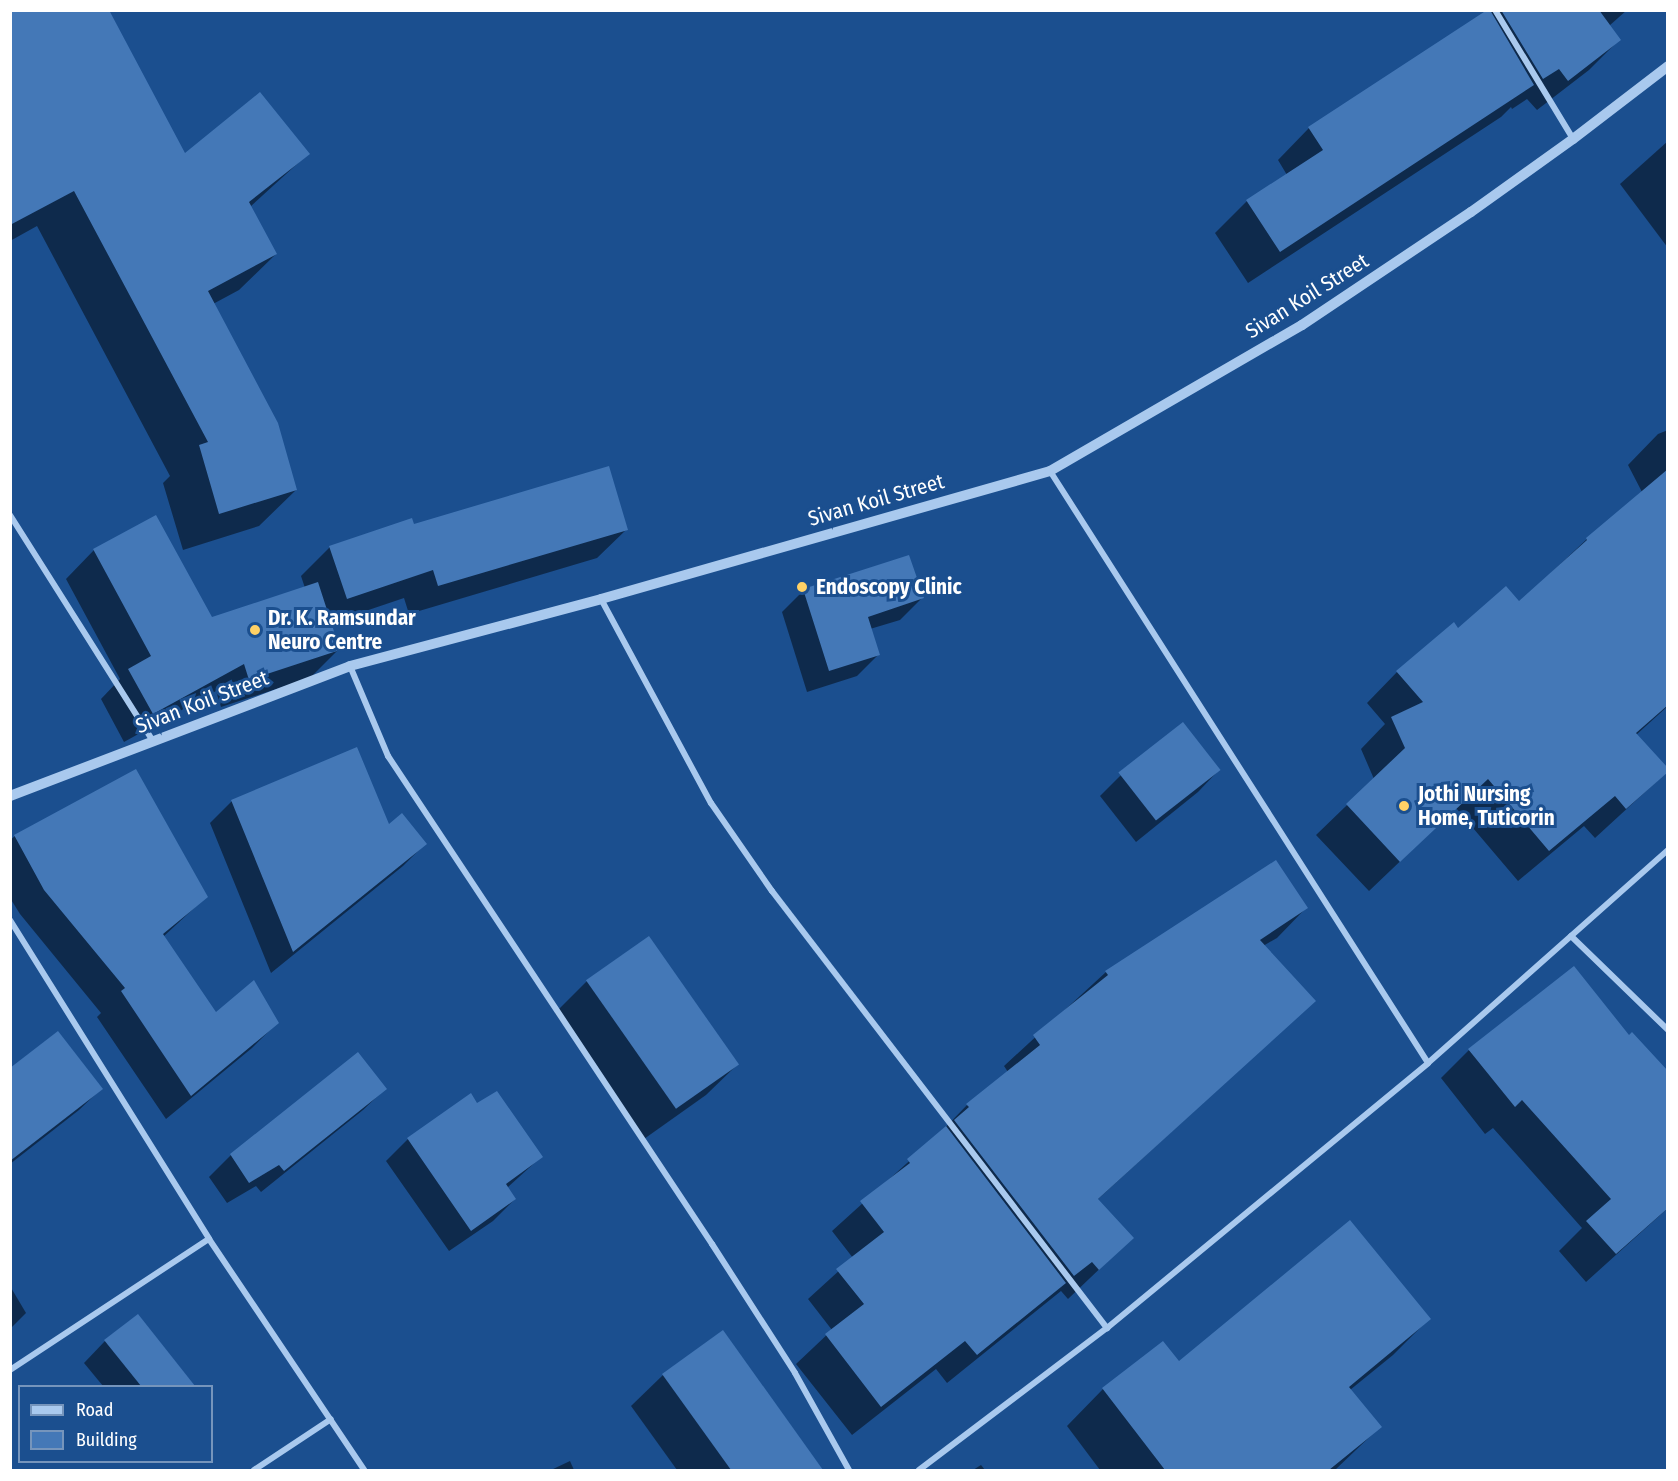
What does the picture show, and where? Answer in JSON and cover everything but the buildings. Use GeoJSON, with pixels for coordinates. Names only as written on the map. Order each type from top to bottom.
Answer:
{"type":"FeatureCollection","features":[{"type":"Feature","properties":{"kind":"street"},"geometry":{"type":"LineString","coordinates":[[1495,10],[1573,139]]}},
{"type":"Feature","properties":{"kind":"street","name":"Sivan Koil Street"},"geometry":{"type":"LineString","coordinates":[[10,796],[350,666],[601,599],[1050,471],[1302,325],[1471,212],[1573,139],[1668,66]]}},
{"type":"Feature","properties":{"kind":"street"},"geometry":{"type":"LineString","coordinates":[[1050,471],[1428,1063]]}},
{"type":"Feature","properties":{"kind":"street"},"geometry":{"type":"LineString","coordinates":[[10,515],[153,741]]}},
{"type":"Feature","properties":{"kind":"street"},"geometry":{"type":"LineString","coordinates":[[601,599],[711,803],[772,891],[1107,1329]]}},
{"type":"Feature","properties":{"kind":"street"},"geometry":{"type":"LineString","coordinates":[[350,666],[388,756],[738,1284],[795,1373],[849,1470]]}},
{"type":"Feature","properties":{"kind":"street"},"geometry":{"type":"LineString","coordinates":[[919,1470],[1107,1329],[1428,1063],[1668,850]]}},
{"type":"Feature","properties":{"kind":"street"},"geometry":{"type":"LineString","coordinates":[[10,920],[209,1239],[364,1470]]}},
{"type":"Feature","properties":{"kind":"street"},"geometry":{"type":"LineString","coordinates":[[1571,936],[1668,1030]]}},
{"type":"Feature","properties":{"kind":"street"},"geometry":{"type":"LineString","coordinates":[[10,1370],[209,1239]]}},
{"type":"Feature","properties":{"kind":"street"},"geometry":{"type":"LineString","coordinates":[[254,1470],[331,1419]]}},
{"type":"Feature","properties":{"kind":"place","name":"Endoscopy Clinic"},"geometry":{"type":"Point","coordinates":[802,587]}},
{"type":"Feature","properties":{"kind":"place","name":"Dr. K. Ramsundar Neuro Centre"},"geometry":{"type":"Point","coordinates":[255,630]}},
{"type":"Feature","properties":{"kind":"place","name":"Jothi Nursing Home, Tuticorin"},"geometry":{"type":"Point","coordinates":[1404,806]}}]}
